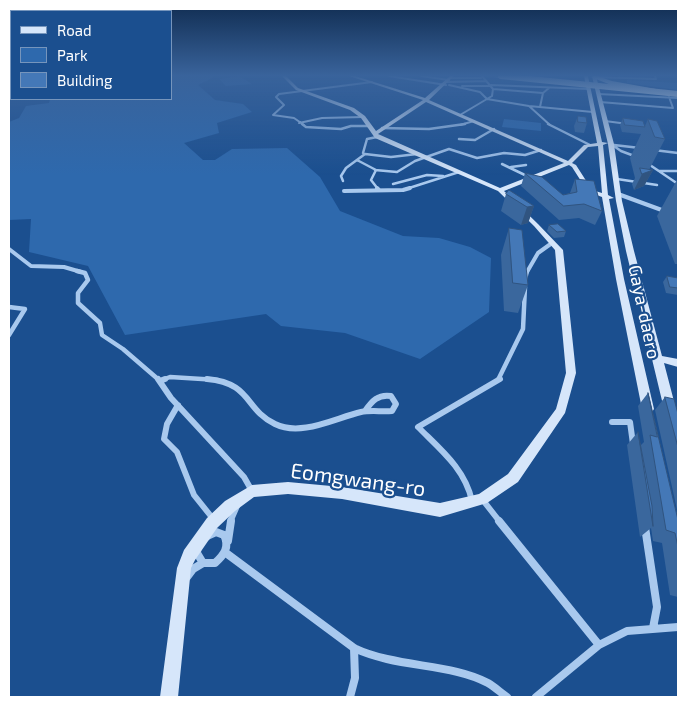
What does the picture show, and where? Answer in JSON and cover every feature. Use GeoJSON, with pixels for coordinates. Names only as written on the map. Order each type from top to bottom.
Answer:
{"type":"FeatureCollection","features":[{"type":"Feature","properties":{"kind":"main road","name":"Eomgwang-ro"},"geometry":{"type":"LineString","coordinates":[[169,697],[181,586],[189,555],[214,521],[241,498],[252,491],[288,488],[342,493],[440,510],[477,500],[513,478],[561,410],[571,373],[559,250],[500,190],[454,174],[421,156],[373,128],[352,109]]}},
{"type":"Feature","properties":{"kind":"main road"},"geometry":{"type":"LineString","coordinates":[[373,128],[409,109]]}},
{"type":"Feature","properties":{"kind":"main road"},"geometry":{"type":"LineString","coordinates":[[446,109],[569,163],[574,166],[590,191],[605,196],[619,197]]}},
{"type":"Feature","properties":{"kind":"main road","name":"Gaya-daero"},"geometry":{"type":"LineString","coordinates":[[593,109],[595,144],[620,279],[650,417]]}},
{"type":"Feature","properties":{"kind":"main road","name":"Gaya-daero"},"geometry":{"type":"LineString","coordinates":[[601,109],[611,143],[619,197],[656,358],[673,421]]}},
{"type":"Feature","properties":{"kind":"main road"},"geometry":{"type":"LineString","coordinates":[[500,190],[569,163],[586,146],[611,143]]}},
{"type":"Feature","properties":{"kind":"main road"},"geometry":{"type":"LineString","coordinates":[[656,358],[678,363]]}},
{"type":"Feature","properties":{"kind":"street"},"geometry":{"type":"LineString","coordinates":[[280,109],[273,115],[294,118],[306,128],[342,129],[351,126],[439,129],[466,125],[474,121]]}},
{"type":"Feature","properties":{"kind":"street"},"geometry":{"type":"LineString","coordinates":[[460,115],[468,109]]}},
{"type":"Feature","properties":{"kind":"street"},"geometry":{"type":"LineString","coordinates":[[531,109],[550,125],[595,144]]}},
{"type":"Feature","properties":{"kind":"street"},"geometry":{"type":"LineString","coordinates":[[561,109],[593,112]]}},
{"type":"Feature","properties":{"kind":"street"},"geometry":{"type":"LineString","coordinates":[[299,123],[322,118],[373,128]]}},
{"type":"Feature","properties":{"kind":"street"},"geometry":{"type":"LineString","coordinates":[[605,121],[633,124]]}},
{"type":"Feature","properties":{"kind":"street"},"geometry":{"type":"LineString","coordinates":[[365,154],[362,153],[373,128]]}},
{"type":"Feature","properties":{"kind":"street"},"geometry":{"type":"LineString","coordinates":[[459,139],[475,140],[494,130]]}},
{"type":"Feature","properties":{"kind":"street"},"geometry":{"type":"LineString","coordinates":[[611,143],[678,153]]}},
{"type":"Feature","properties":{"kind":"street"},"geometry":{"type":"LineString","coordinates":[[611,143],[621,151],[640,158],[678,184]]}},
{"type":"Feature","properties":{"kind":"street"},"geometry":{"type":"LineString","coordinates":[[342,181],[341,176],[356,160],[365,154],[398,157],[421,156],[449,149],[477,158],[504,153],[525,155],[542,150]]}},
{"type":"Feature","properties":{"kind":"street"},"geometry":{"type":"LineString","coordinates":[[356,160],[375,170],[397,172],[421,156]]}},
{"type":"Feature","properties":{"kind":"street"},"geometry":{"type":"LineString","coordinates":[[502,164],[532,177]]}},
{"type":"Feature","properties":{"kind":"street"},"geometry":{"type":"LineString","coordinates":[[510,168],[526,165]]}},
{"type":"Feature","properties":{"kind":"street"},"geometry":{"type":"LineString","coordinates":[[375,170],[371,180],[379,190]]}},
{"type":"Feature","properties":{"kind":"street"},"geometry":{"type":"LineString","coordinates":[[658,171],[677,171]]}},
{"type":"Feature","properties":{"kind":"street"},"geometry":{"type":"LineString","coordinates":[[393,184],[428,175],[454,174]]}},
{"type":"Feature","properties":{"kind":"street"},"geometry":{"type":"LineString","coordinates":[[344,191],[403,190],[454,174]]}},
{"type":"Feature","properties":{"kind":"street"},"geometry":{"type":"LineString","coordinates":[[617,179],[657,185]]}},
{"type":"Feature","properties":{"kind":"street"},"geometry":{"type":"LineString","coordinates":[[619,197],[678,216]]}},
{"type":"Feature","properties":{"kind":"street"},"geometry":{"type":"LineString","coordinates":[[552,243],[545,246],[529,265],[525,276],[523,329],[500,379],[418,427],[461,470],[471,493],[599,645]]}},
{"type":"Feature","properties":{"kind":"street"},"geometry":{"type":"LineString","coordinates":[[9,249],[34,266],[64,267],[85,272],[88,280],[78,293],[78,304],[100,323],[102,336],[108,338],[160,381],[178,405],[244,477],[252,491]]}},
{"type":"Feature","properties":{"kind":"street"},"geometry":{"type":"LineString","coordinates":[[9,307],[25,310],[9,334]]}},
{"type":"Feature","properties":{"kind":"street"},"geometry":{"type":"LineString","coordinates":[[160,381],[170,377],[233,384],[269,420],[283,427],[301,427],[364,412],[392,410],[396,404],[391,396],[380,396],[376,397],[364,412]]}},
{"type":"Feature","properties":{"kind":"street"},"geometry":{"type":"LineString","coordinates":[[178,405],[166,424],[164,439],[177,452],[194,495],[214,521]]}},
{"type":"Feature","properties":{"kind":"street"},"geometry":{"type":"LineString","coordinates":[[612,422],[630,422],[634,451]]}},
{"type":"Feature","properties":{"kind":"street"},"geometry":{"type":"LineString","coordinates":[[181,586],[193,569],[203,563],[215,563],[226,553],[229,525],[241,498]]}},
{"type":"Feature","properties":{"kind":"street"},"geometry":{"type":"LineString","coordinates":[[644,519],[657,607],[653,628]]}},
{"type":"Feature","properties":{"kind":"street"},"geometry":{"type":"LineString","coordinates":[[203,563],[197,558],[196,549],[199,541],[206,534],[216,532],[224,535],[228,542]]}},
{"type":"Feature","properties":{"kind":"street"},"geometry":{"type":"LineString","coordinates":[[226,553],[354,648],[374,657],[488,683],[507,697]]}},
{"type":"Feature","properties":{"kind":"street"},"geometry":{"type":"LineString","coordinates":[[536,697],[599,645],[627,631],[678,627]]}},
{"type":"Feature","properties":{"kind":"street"},"geometry":{"type":"LineString","coordinates":[[350,697],[355,678],[354,648]]}},
{"type":"Feature","properties":{"kind":"green space"},"geometry":{"type":"Polygon","coordinates":[[[24,109],[249,109],[252,112],[217,123],[219,133],[184,143],[203,160],[215,160],[232,149],[287,148],[320,177],[340,211],[403,236],[439,238],[470,247],[491,258],[489,312],[420,359],[345,333],[281,326],[266,314],[125,335],[88,266],[29,252],[31,219],[9,220],[9,122],[19,118],[24,109]]]}},
{"type":"Feature","properties":{"kind":"green space"},"geometry":{"type":"Polygon","coordinates":[[[504,119],[541,123],[541,131],[502,127],[504,119]]]}},
{"type":"Feature","properties":{"kind":"building"},"geometry":{"type":"Polygon","coordinates":[[[578,116],[586,117],[587,123],[578,122],[578,116]]]}},
{"type":"Feature","properties":{"kind":"building"},"geometry":{"type":"Polygon","coordinates":[[[623,118],[643,121],[645,127],[625,125],[623,118]]]}},
{"type":"Feature","properties":{"kind":"building"},"geometry":{"type":"Polygon","coordinates":[[[648,119],[657,121],[665,139],[655,137],[648,119]]]}},
{"type":"Feature","properties":{"kind":"building"},"geometry":{"type":"Polygon","coordinates":[[[640,168],[653,170],[642,174],[640,168]]]}},
{"type":"Feature","properties":{"kind":"building"},"geometry":{"type":"Polygon","coordinates":[[[525,173],[542,177],[563,195],[577,192],[575,179],[594,181],[602,211],[584,204],[564,206],[525,173]]]}},
{"type":"Feature","properties":{"kind":"building"},"geometry":{"type":"Polygon","coordinates":[[[509,190],[534,206],[527,207],[506,194],[509,190]]]}},
{"type":"Feature","properties":{"kind":"building"},"geometry":{"type":"Polygon","coordinates":[[[558,224],[566,231],[557,232],[549,225],[558,224]]]}},
{"type":"Feature","properties":{"kind":"building"},"geometry":{"type":"Polygon","coordinates":[[[509,228],[522,230],[528,285],[513,283],[509,228]]]}},
{"type":"Feature","properties":{"kind":"building"},"geometry":{"type":"Polygon","coordinates":[[[667,276],[678,278],[678,288],[670,287],[667,276]]]}},
{"type":"Feature","properties":{"kind":"building"},"geometry":{"type":"Polygon","coordinates":[[[648,393],[678,520],[678,547],[675,533],[666,530],[650,435],[657,437],[648,393]]]}},
{"type":"Feature","properties":{"kind":"building"},"geometry":{"type":"Polygon","coordinates":[[[665,397],[674,399],[678,414],[678,447],[665,397]]]}},
{"type":"Feature","properties":{"kind":"building"},"geometry":{"type":"Polygon","coordinates":[[[638,432],[652,506],[653,526],[638,432]]]}}]}
